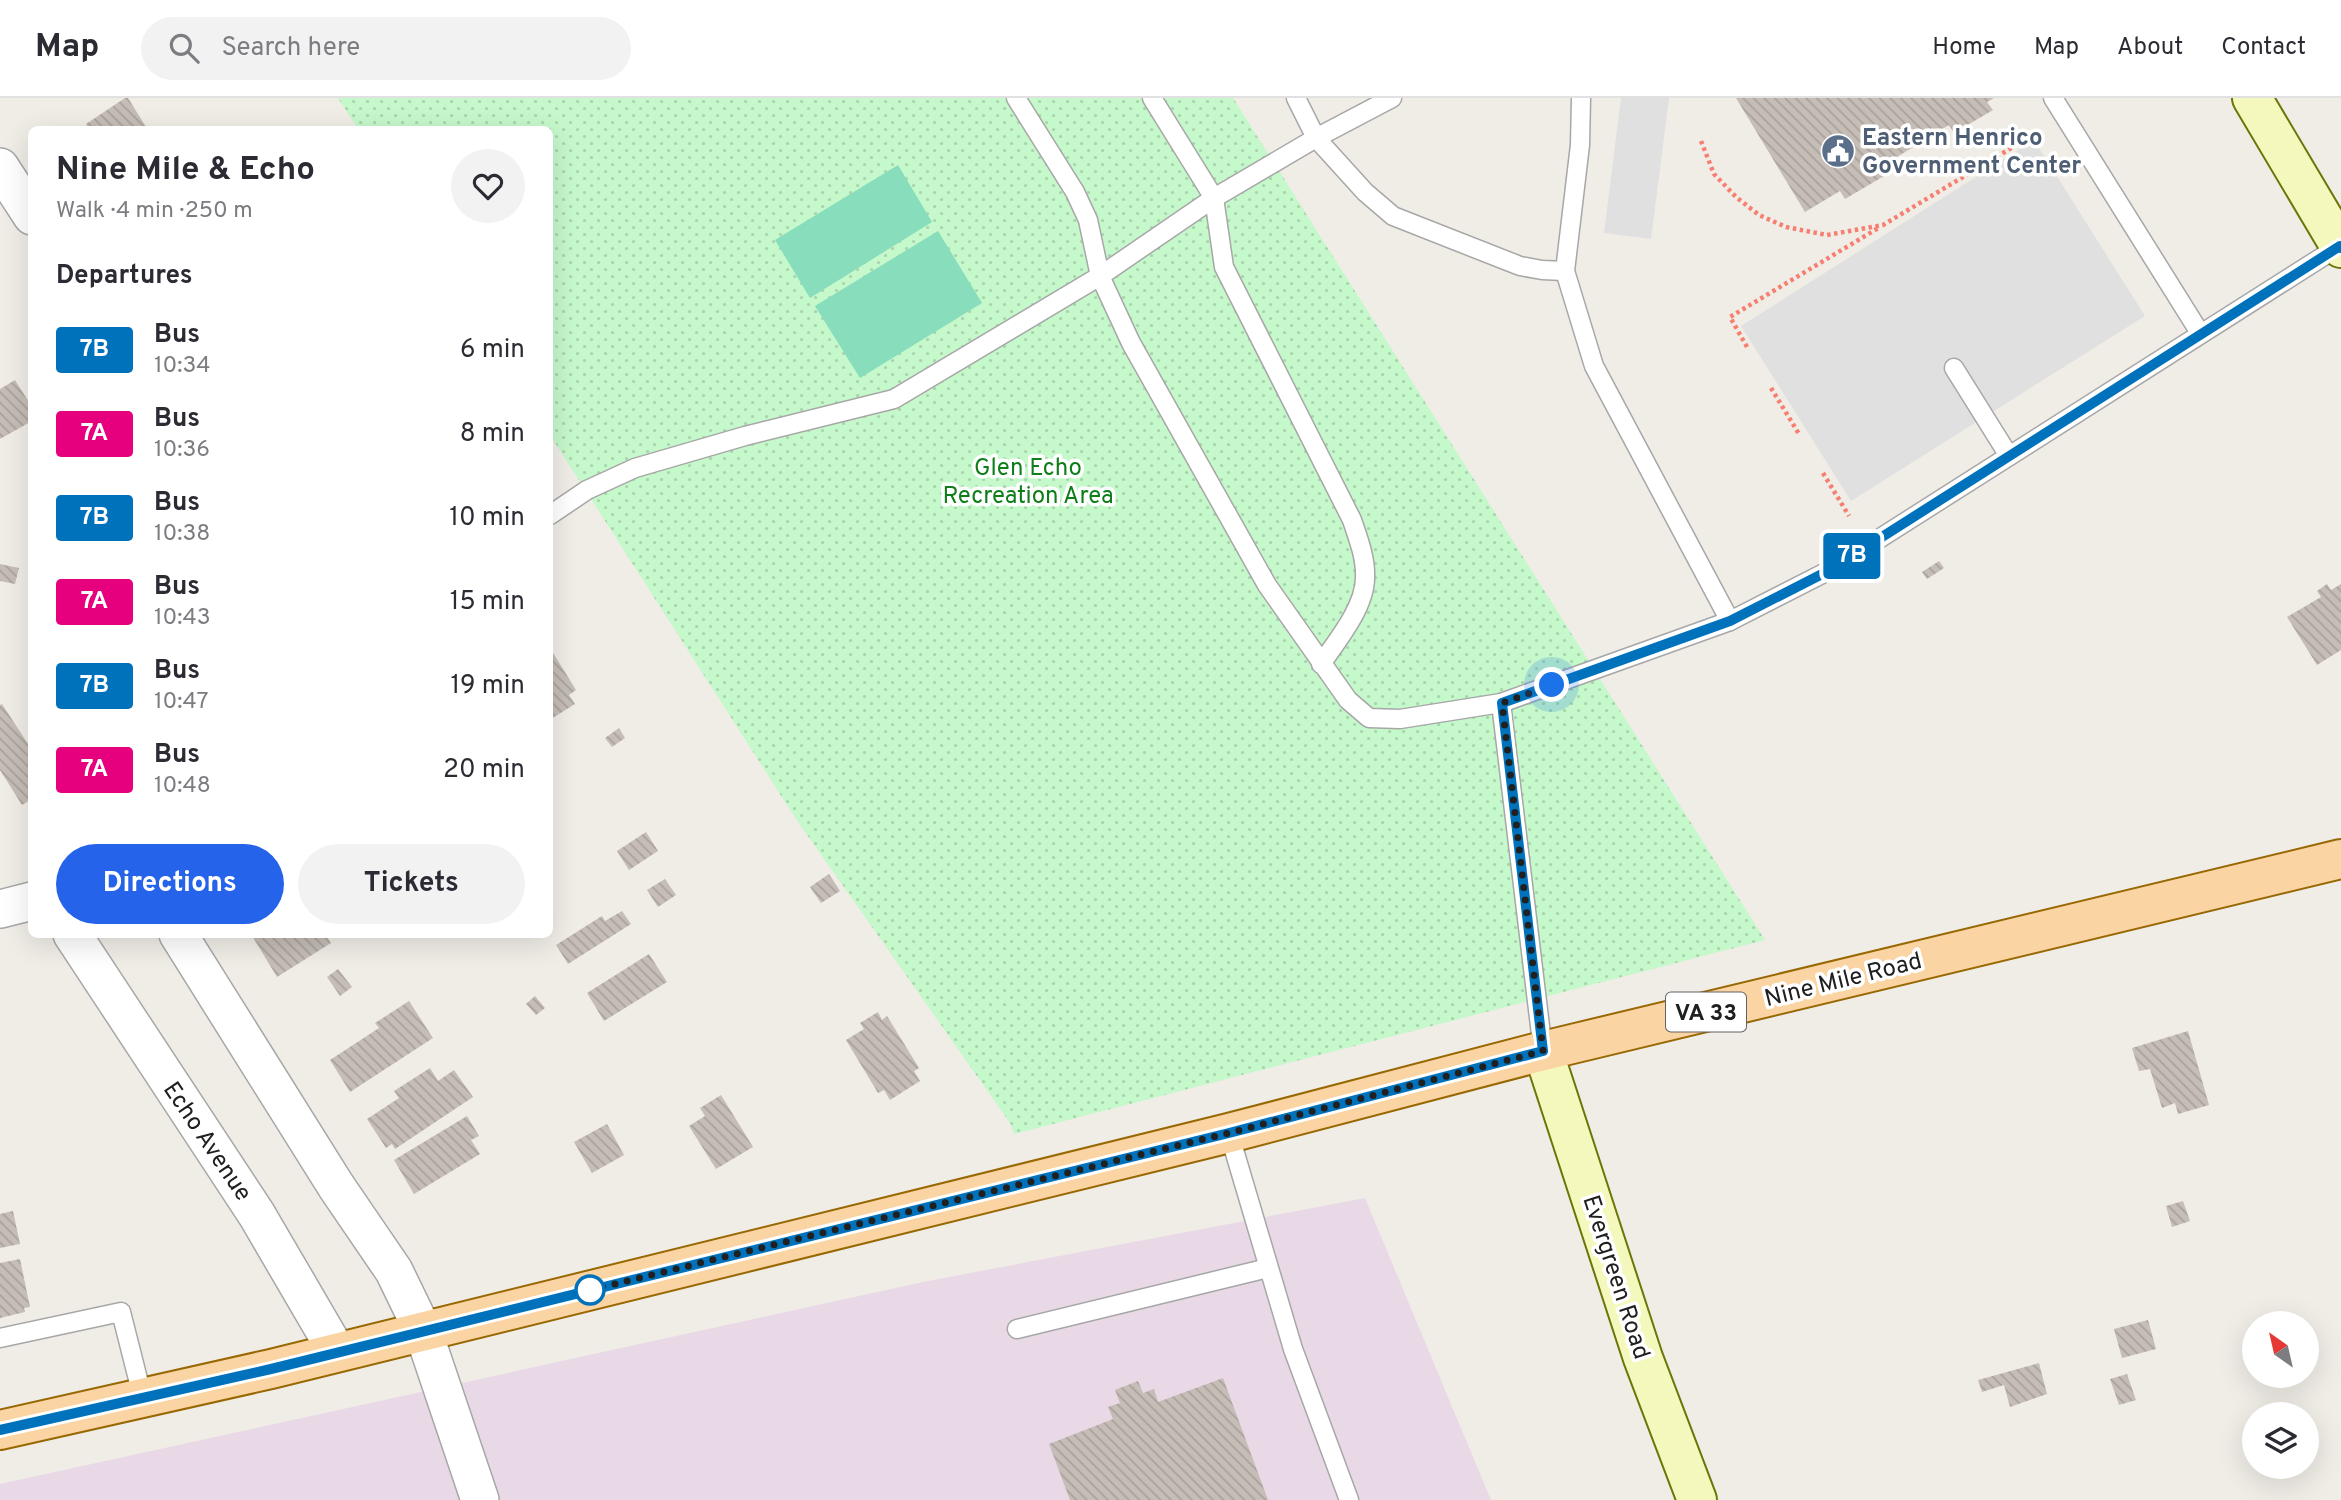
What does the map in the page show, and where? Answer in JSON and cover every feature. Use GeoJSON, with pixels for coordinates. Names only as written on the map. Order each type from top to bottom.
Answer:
{"type":"FeatureCollection","features":[{"type":"Feature","properties":{"kind":"main road","name":"Nine Mile Road"},"geometry":{"type":"LineString","coordinates":[[0,1430],[337,1352],[1229,1133],[1543,1051],[2341,859]]}},
{"type":"Feature","properties":{"kind":"street"},"geometry":{"type":"LineString","coordinates":[[2252,98],[2341,246]]}},
{"type":"Feature","properties":{"kind":"street"},"geometry":{"type":"LineString","coordinates":[[0,167],[28,210]]}},
{"type":"Feature","properties":{"kind":"street"},"geometry":{"type":"LineString","coordinates":[[0,909],[28,902]]}},
{"type":"Feature","properties":{"kind":"street","name":"Echo Avenue"},"geometry":{"type":"LineString","coordinates":[[75,938],[257,1215],[337,1352]]}},
{"type":"Feature","properties":{"kind":"street"},"geometry":{"type":"LineString","coordinates":[[181,938],[336,1186],[394,1271],[423,1331],[480,1500]]}},
{"type":"Feature","properties":{"kind":"street","name":"Evergreen Road"},"geometry":{"type":"LineString","coordinates":[[1543,1051],[1643,1358],[1697,1500]]}},
{"type":"Feature","properties":{"kind":"lane"},"geometry":{"type":"LineString","coordinates":[[1016,98],[1075,192],[1088,220],[1100,276],[1131,343],[1268,585],[1348,700],[1369,718],[1400,719],[1502,703],[1730,621],[1830,570],[2341,246]]}},
{"type":"Feature","properties":{"kind":"lane"},"geometry":{"type":"LineString","coordinates":[[1152,98],[1214,198],[1224,267],[1352,520],[1361,548],[1366,579],[1360,600],[1349,625],[1321,664]]}},
{"type":"Feature","properties":{"kind":"lane"},"geometry":{"type":"LineString","coordinates":[[1296,98],[1317,138],[1366,192],[1393,216],[1520,266],[1565,271]]}},
{"type":"Feature","properties":{"kind":"lane"},"geometry":{"type":"LineString","coordinates":[[553,513],[587,490],[635,468],[769,429],[894,399],[1100,276],[1214,198],[1392,98]]}},
{"type":"Feature","properties":{"kind":"lane"},"geometry":{"type":"LineString","coordinates":[[1581,98],[1580,145],[1565,271],[1594,366],[1730,621]]}},
{"type":"Feature","properties":{"kind":"lane"},"geometry":{"type":"LineString","coordinates":[[2053,98],[2200,333]]}},
{"type":"Feature","properties":{"kind":"lane"},"geometry":{"type":"LineString","coordinates":[[1954,368],[2009,456]]}},
{"type":"Feature","properties":{"kind":"lane"},"geometry":{"type":"LineString","coordinates":[[1502,703],[1543,1051]]}},
{"type":"Feature","properties":{"kind":"lane"},"geometry":{"type":"LineString","coordinates":[[1229,1133],[1293,1349],[1349,1500]]}},
{"type":"Feature","properties":{"kind":"lane"},"geometry":{"type":"LineString","coordinates":[[1017,1329],[1268,1268]]}},
{"type":"Feature","properties":{"kind":"lane"},"geometry":{"type":"LineString","coordinates":[[0,1338],[121,1311],[143,1398]]}},
{"type":"Feature","properties":{"kind":"path"},"geometry":{"type":"LineString","coordinates":[[1748,347],[1731,317],[2033,135]]}},
{"type":"Feature","properties":{"kind":"path"},"geometry":{"type":"LineString","coordinates":[[1701,141],[1714,174],[1736,197],[1759,215],[1786,228],[1827,235],[1883,225]]}},
{"type":"Feature","properties":{"kind":"path"},"geometry":{"type":"LineString","coordinates":[[1771,388],[1799,434]]}},
{"type":"Feature","properties":{"kind":"path"},"geometry":{"type":"LineString","coordinates":[[1823,473],[1849,516]]}},
{"type":"Feature","properties":{"kind":"shaded area"},"geometry":{"type":"Polygon","coordinates":[[[1621,98],[1669,98],[1651,239],[1604,233],[1621,98]]]}},
{"type":"Feature","properties":{"kind":"shaded area"},"geometry":{"type":"Polygon","coordinates":[[[2034,140],[2145,316],[1851,501],[1741,326],[2034,140]]]}},
{"type":"Feature","properties":{"kind":"shaded area"},"geometry":{"type":"Polygon","coordinates":[[[1365,1198],[1491,1500],[0,1500],[0,1484],[923,1282],[1365,1198]]]}},
{"type":"Feature","properties":{"kind":"green space","name":"Glen Echo Recreation Area"},"geometry":{"type":"Polygon","coordinates":[[[338,98],[1233,98],[1765,940],[1014,1134],[1010,1123],[796,819],[553,440],[553,126],[356,126],[338,98]]]}},
{"type":"Feature","properties":{"kind":"green space"},"geometry":{"type":"Polygon","coordinates":[[[898,165],[932,222],[810,298],[775,240],[898,165]]]}},
{"type":"Feature","properties":{"kind":"green space"},"geometry":{"type":"Polygon","coordinates":[[[938,231],[982,303],[860,378],[815,306],[938,231]]]}},
{"type":"Feature","properties":{"kind":"building"},"geometry":{"type":"Polygon","coordinates":[[[128,98],[146,126],[87,126],[86,124],[128,98]]]}},
{"type":"Feature","properties":{"kind":"building","name":"Eastern Henrico Government Center"},"geometry":{"type":"Polygon","coordinates":[[[1736,98],[1994,98],[1987,102],[1993,110],[1954,133],[1949,125],[1879,168],[1884,176],[1845,199],[1840,191],[1805,212],[1736,98]]]}},
{"type":"Feature","properties":{"kind":"building"},"geometry":{"type":"Polygon","coordinates":[[[15,380],[28,401],[28,423],[0,439],[0,389],[15,380]]]}},
{"type":"Feature","properties":{"kind":"building"},"geometry":{"type":"Polygon","coordinates":[[[1939,561],[1944,568],[1927,579],[1922,572],[1939,561]]]}},
{"type":"Feature","properties":{"kind":"building"},"geometry":{"type":"Polygon","coordinates":[[[0,564],[19,568],[15,584],[0,581],[0,564]]]}},
{"type":"Feature","properties":{"kind":"building"},"geometry":{"type":"Polygon","coordinates":[[[2327,584],[2331,590],[2341,584],[2341,650],[2317,665],[2287,617],[2321,597],[2317,591],[2327,584]]]}},
{"type":"Feature","properties":{"kind":"building"},"geometry":{"type":"Polygon","coordinates":[[[553,653],[576,690],[569,695],[575,704],[553,718],[553,653]]]}},
{"type":"Feature","properties":{"kind":"building"},"geometry":{"type":"Polygon","coordinates":[[[2,704],[28,744],[28,801],[22,805],[0,770],[2,704]]]}},
{"type":"Feature","properties":{"kind":"building"},"geometry":{"type":"Polygon","coordinates":[[[619,728],[625,738],[612,747],[605,738],[619,728]]]}},
{"type":"Feature","properties":{"kind":"building"},"geometry":{"type":"Polygon","coordinates":[[[646,832],[658,851],[629,870],[617,851],[646,832]]]}},
{"type":"Feature","properties":{"kind":"building"},"geometry":{"type":"Polygon","coordinates":[[[829,874],[840,891],[821,903],[810,887],[829,874]]]}},
{"type":"Feature","properties":{"kind":"building"},"geometry":{"type":"Polygon","coordinates":[[[665,879],[676,895],[658,907],[647,890],[665,879]]]}},
{"type":"Feature","properties":{"kind":"building"},"geometry":{"type":"Polygon","coordinates":[[[622,911],[631,924],[568,964],[556,945],[602,916],[605,921],[622,911]]]}},
{"type":"Feature","properties":{"kind":"building"},"geometry":{"type":"Polygon","coordinates":[[[253,938],[328,938],[331,943],[277,977],[253,938]]]}},
{"type":"Feature","properties":{"kind":"building"},"geometry":{"type":"Polygon","coordinates":[[[649,954],[667,982],[604,1021],[587,993],[649,954]]]}},
{"type":"Feature","properties":{"kind":"building"},"geometry":{"type":"Polygon","coordinates":[[[338,969],[352,987],[340,996],[327,977],[338,969]]]}},
{"type":"Feature","properties":{"kind":"building"},"geometry":{"type":"Polygon","coordinates":[[[535,996],[545,1008],[536,1015],[526,1004],[535,996]]]}},
{"type":"Feature","properties":{"kind":"building"},"geometry":{"type":"Polygon","coordinates":[[[409,1001],[433,1038],[350,1092],[330,1060],[379,1028],[375,1023],[409,1001]]]}},
{"type":"Feature","properties":{"kind":"building"},"geometry":{"type":"Polygon","coordinates":[[[878,1012],[882,1020],[887,1016],[919,1068],[914,1071],[920,1081],[890,1100],[884,1090],[878,1093],[846,1040],[864,1029],[860,1023],[878,1012]]]}},
{"type":"Feature","properties":{"kind":"building"},"geometry":{"type":"Polygon","coordinates":[[[2188,1031],[2209,1105],[2178,1114],[2175,1103],[2162,1108],[2150,1069],[2139,1071],[2132,1048],[2188,1031]]]}},
{"type":"Feature","properties":{"kind":"building"},"geometry":{"type":"Polygon","coordinates":[[[430,1068],[438,1081],[454,1070],[473,1097],[395,1149],[392,1144],[386,1148],[367,1119],[399,1098],[394,1091],[430,1068]]]}},
{"type":"Feature","properties":{"kind":"building"},"geometry":{"type":"Polygon","coordinates":[[[721,1095],[753,1147],[716,1169],[689,1126],[705,1116],[700,1108],[721,1095]]]}},
{"type":"Feature","properties":{"kind":"building"},"geometry":{"type":"Polygon","coordinates":[[[467,1116],[479,1136],[471,1140],[480,1154],[414,1194],[394,1160],[467,1116]]]}},
{"type":"Feature","properties":{"kind":"building"},"geometry":{"type":"Polygon","coordinates":[[[607,1124],[624,1155],[592,1173],[574,1142],[607,1124]]]}},
{"type":"Feature","properties":{"kind":"building"},"geometry":{"type":"Polygon","coordinates":[[[2183,1201],[2190,1221],[2172,1227],[2166,1206],[2183,1201]]]}},
{"type":"Feature","properties":{"kind":"building"},"geometry":{"type":"Polygon","coordinates":[[[13,1211],[20,1244],[0,1248],[0,1214],[13,1211]]]}},
{"type":"Feature","properties":{"kind":"building"},"geometry":{"type":"Polygon","coordinates":[[[20,1259],[30,1307],[24,1308],[25,1312],[0,1318],[0,1263],[20,1259]]]}},
{"type":"Feature","properties":{"kind":"building"},"geometry":{"type":"Polygon","coordinates":[[[2148,1320],[2156,1349],[2122,1358],[2114,1329],[2148,1320]]]}},
{"type":"Feature","properties":{"kind":"building"},"geometry":{"type":"Polygon","coordinates":[[[2039,1363],[2047,1394],[2010,1407],[2004,1385],[1982,1392],[1978,1380],[2039,1363]]]}},
{"type":"Feature","properties":{"kind":"building"},"geometry":{"type":"Polygon","coordinates":[[[2127,1374],[2136,1400],[2119,1405],[2110,1379],[2127,1374]]]}},
{"type":"Feature","properties":{"kind":"building"},"geometry":{"type":"Polygon","coordinates":[[[1223,1378],[1268,1500],[1070,1500],[1049,1444],[1113,1419],[1108,1407],[1120,1403],[1115,1390],[1138,1381],[1143,1393],[1154,1389],[1158,1402],[1223,1378]]]}},
{"type":"Feature","properties":{"kind":"bus line","name":"7B"},"geometry":{"type":"LineString","coordinates":[[0,1430],[271,1369],[1229,1133],[1543,1051],[1502,703],[1730,621],[1830,570],[2200,333],[2340,246],[2341,248]]}},
{"type":"Feature","properties":{"kind":"place","name":"Eastern Henrico Government Center"},"geometry":{"type":"Point","coordinates":[1838,151]}},
{"type":"Feature","properties":{"kind":"route"},"geometry":{"type":"LineString","coordinates":[[590,1290],[578,1293],[1229,1133],[1543,1051],[1502,703],[1552,685]]}}]}
